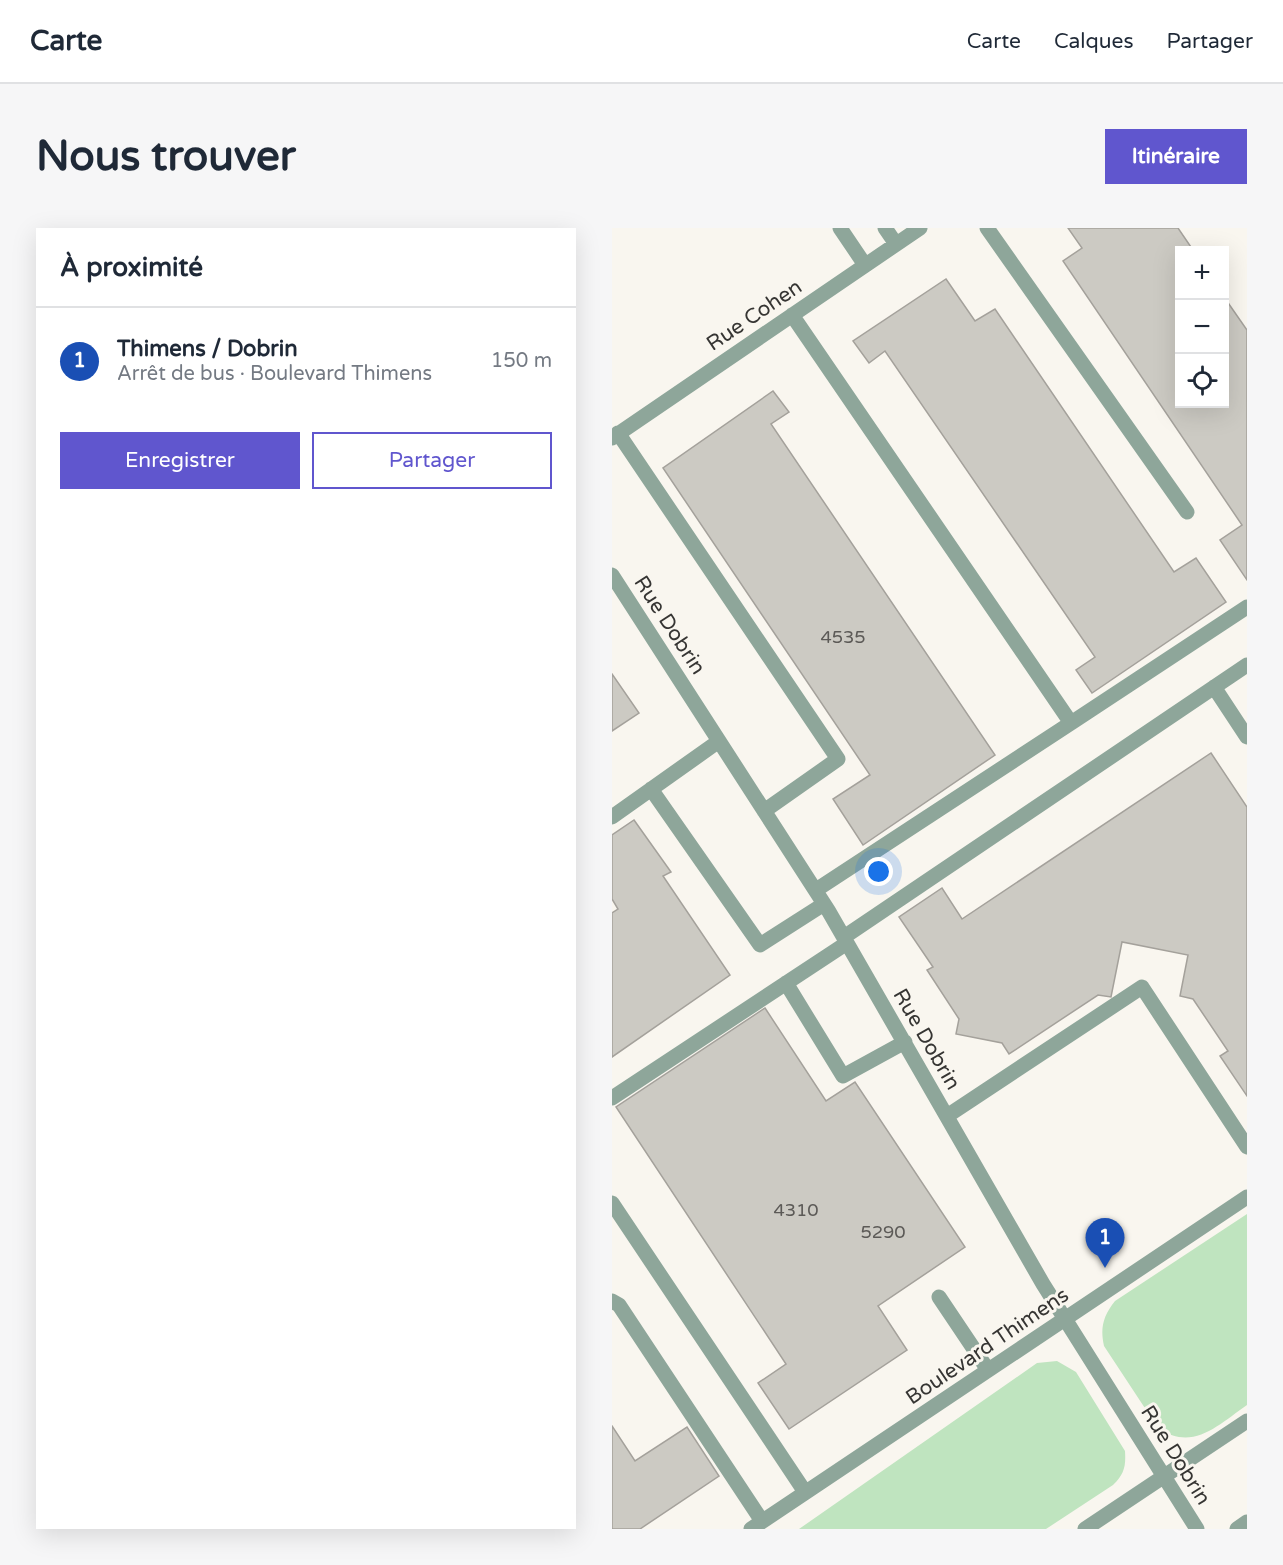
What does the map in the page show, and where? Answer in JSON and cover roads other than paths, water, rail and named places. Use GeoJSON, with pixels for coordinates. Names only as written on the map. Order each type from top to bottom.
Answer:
{"type":"FeatureCollection","features":[{"type":"Feature","properties":{"kind":"street"},"geometry":{"type":"LineString","coordinates":[[840,228],[865,265]]}},
{"type":"Feature","properties":{"kind":"street"},"geometry":{"type":"LineString","coordinates":[[885,228],[896,244]]}},
{"type":"Feature","properties":{"kind":"street","name":"Rue Cohen"},"geometry":{"type":"LineString","coordinates":[[615,436],[920,228]]}},
{"type":"Feature","properties":{"kind":"street"},"geometry":{"type":"LineString","coordinates":[[987,228],[1187,512]]}},
{"type":"Feature","properties":{"kind":"street"},"geometry":{"type":"LineString","coordinates":[[792,315],[1071,723]]}},
{"type":"Feature","properties":{"kind":"street"},"geometry":{"type":"LineString","coordinates":[[615,436],[838,759],[764,811]]}},
{"type":"Feature","properties":{"kind":"street","name":"Rue Dobrin"},"geometry":{"type":"LineString","coordinates":[[612,575],[816,890],[1065,1320],[1197,1529]]}},
{"type":"Feature","properties":{"kind":"street"},"geometry":{"type":"LineString","coordinates":[[816,890],[1247,607]]}},
{"type":"Feature","properties":{"kind":"street"},"geometry":{"type":"LineString","coordinates":[[612,1098],[786,983],[1247,665]]}},
{"type":"Feature","properties":{"kind":"street"},"geometry":{"type":"LineString","coordinates":[[1214,687],[1247,737]]}},
{"type":"Feature","properties":{"kind":"street"},"geometry":{"type":"LineString","coordinates":[[612,817],[719,741]]}},
{"type":"Feature","properties":{"kind":"street"},"geometry":{"type":"LineString","coordinates":[[651,789],[760,945],[824,904]]}},
{"type":"Feature","properties":{"kind":"street"},"geometry":{"type":"LineString","coordinates":[[786,983],[843,1076],[905,1042]]}},
{"type":"Feature","properties":{"kind":"street"},"geometry":{"type":"LineString","coordinates":[[947,1116],[1142,987],[1247,1147]]}},
{"type":"Feature","properties":{"kind":"street","name":"Boulevard Thimens"},"geometry":{"type":"LineString","coordinates":[[757,1525],[1247,1197]]}},
{"type":"Feature","properties":{"kind":"street"},"geometry":{"type":"LineString","coordinates":[[612,1203],[805,1492]]}},
{"type":"Feature","properties":{"kind":"street"},"geometry":{"type":"LineString","coordinates":[[939,1297],[988,1370]]}},
{"type":"Feature","properties":{"kind":"street"},"geometry":{"type":"LineString","coordinates":[[612,1301],[619,1305],[757,1525]]}},
{"type":"Feature","properties":{"kind":"street"},"geometry":{"type":"LineString","coordinates":[[1085,1529],[1247,1421]]}},
{"type":"Feature","properties":{"kind":"street"},"geometry":{"type":"LineString","coordinates":[[1237,1529],[1247,1522]]}},
{"type":"Feature","properties":{"kind":"place","name":"Thimens / Dobrin"},"geometry":{"type":"Point","coordinates":[1105,1268]}}]}
